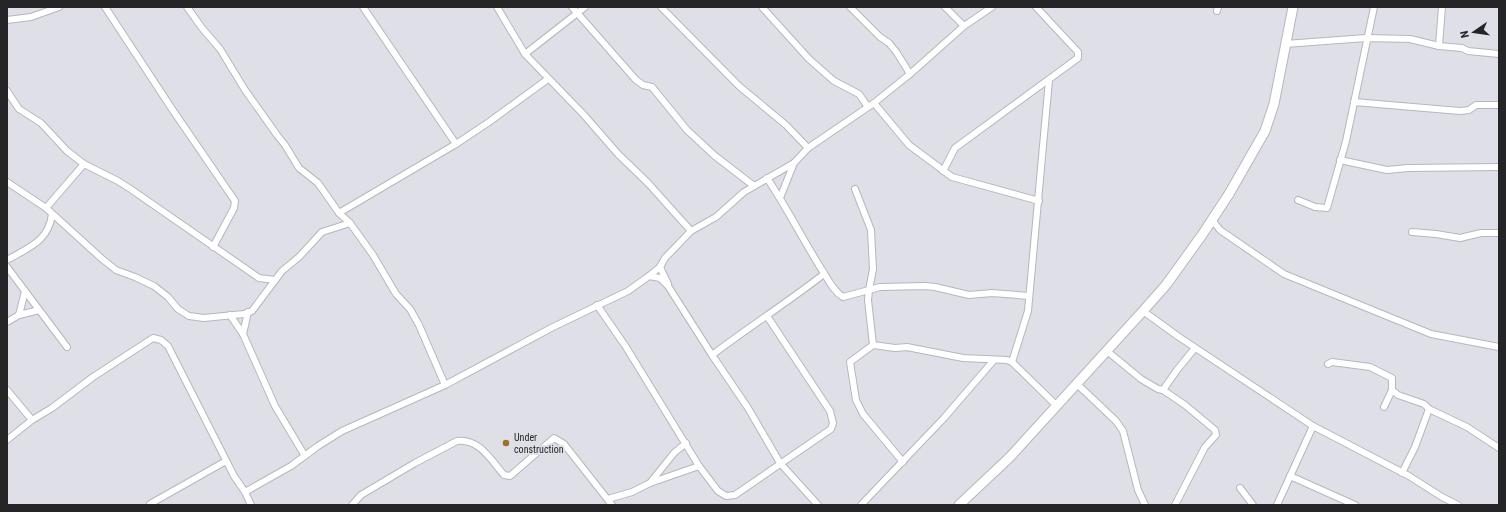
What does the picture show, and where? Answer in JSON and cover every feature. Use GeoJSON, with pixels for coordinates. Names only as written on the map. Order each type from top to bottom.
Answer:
{"type":"FeatureCollection","features":[{"type":"Feature","properties":{"kind":"street"},"geometry":{"type":"LineString","coordinates":[[7,20],[30,17],[59,7]]}},
{"type":"Feature","properties":{"kind":"street"},"geometry":{"type":"LineString","coordinates":[[105,7],[235,201],[234,208],[213,246]]}},
{"type":"Feature","properties":{"kind":"street"},"geometry":{"type":"LineString","coordinates":[[187,7],[220,49],[245,90],[276,135],[285,145],[299,168],[318,183],[339,212],[350,223],[373,255],[396,294],[410,309],[419,325],[445,385]]}},
{"type":"Feature","properties":{"kind":"street"},"geometry":{"type":"LineString","coordinates":[[363,7],[456,144]]}},
{"type":"Feature","properties":{"kind":"street"},"geometry":{"type":"LineString","coordinates":[[497,7],[525,54],[584,115],[618,154],[648,183],[691,231]]}},
{"type":"Feature","properties":{"kind":"street"},"geometry":{"type":"LineString","coordinates":[[572,7],[576,14],[636,80],[643,85],[652,87],[692,134],[715,156],[754,186]]}},
{"type":"Feature","properties":{"kind":"street"},"geometry":{"type":"LineString","coordinates":[[525,54],[585,7]]}},
{"type":"Feature","properties":{"kind":"street"},"geometry":{"type":"LineString","coordinates":[[661,7],[739,86],[786,125],[808,148]]}},
{"type":"Feature","properties":{"kind":"street"},"geometry":{"type":"LineString","coordinates":[[762,7],[809,59],[834,81],[859,94],[909,145],[943,171],[959,180],[1039,201]]}},
{"type":"Feature","properties":{"kind":"street"},"geometry":{"type":"LineString","coordinates":[[850,7],[880,37],[890,43],[898,53],[910,74]]}},
{"type":"Feature","properties":{"kind":"street"},"geometry":{"type":"LineString","coordinates":[[945,7],[964,26]]}},
{"type":"Feature","properties":{"kind":"street"},"geometry":{"type":"LineString","coordinates":[[245,492],[291,466],[342,431],[445,385],[553,327],[628,291],[660,267],[665,258],[691,231],[716,217],[744,192],[794,163],[808,148],[871,105],[910,74],[964,26],[992,7]]}},
{"type":"Feature","properties":{"kind":"street"},"geometry":{"type":"LineString","coordinates":[[943,171],[955,148],[1078,58],[1078,52],[1036,7]]}},
{"type":"Feature","properties":{"kind":"street"},"geometry":{"type":"LineString","coordinates":[[959,505],[1010,457],[1143,312],[1166,285],[1212,220],[1229,194],[1264,131],[1274,104],[1293,7]]}},
{"type":"Feature","properties":{"kind":"street"},"geometry":{"type":"LineString","coordinates":[[1298,200],[1315,207],[1327,208],[1346,141],[1366,38],[1374,7]]}},
{"type":"Feature","properties":{"kind":"street"},"geometry":{"type":"LineString","coordinates":[[1439,46],[1442,7]]}},
{"type":"Feature","properties":{"kind":"street"},"geometry":{"type":"LineString","coordinates":[[1285,44],[1366,38],[1410,39],[1439,46],[1462,48],[1478,53],[1499,54]]}},
{"type":"Feature","properties":{"kind":"street"},"geometry":{"type":"LineString","coordinates":[[339,212],[456,144],[548,79]]}},
{"type":"Feature","properties":{"kind":"street"},"geometry":{"type":"LineString","coordinates":[[1012,362],[1026,317],[1029,296],[1049,80]]}},
{"type":"Feature","properties":{"kind":"street"},"geometry":{"type":"LineString","coordinates":[[7,90],[19,109],[41,123],[67,151],[84,164],[132,190],[259,278],[275,280]]}},
{"type":"Feature","properties":{"kind":"street"},"geometry":{"type":"LineString","coordinates":[[1354,102],[1460,112],[1469,110],[1476,105],[1499,105]]}},
{"type":"Feature","properties":{"kind":"street"},"geometry":{"type":"LineString","coordinates":[[1340,160],[1387,170],[1408,168],[1499,167]]}},
{"type":"Feature","properties":{"kind":"street"},"geometry":{"type":"LineString","coordinates":[[780,198],[794,163]]}},
{"type":"Feature","properties":{"kind":"street"},"geometry":{"type":"LineString","coordinates":[[46,208],[84,164]]}},
{"type":"Feature","properties":{"kind":"street"},"geometry":{"type":"LineString","coordinates":[[767,178],[824,274],[842,297],[884,287],[930,286],[969,294],[992,293],[1029,296]]}},
{"type":"Feature","properties":{"kind":"street"},"geometry":{"type":"LineString","coordinates":[[7,182],[46,208],[116,270],[154,286],[168,297],[178,309],[189,316],[204,318],[252,311],[282,271],[299,257],[322,232],[350,223]]}},
{"type":"Feature","properties":{"kind":"street"},"geometry":{"type":"LineString","coordinates":[[855,189],[871,230],[873,268],[868,290],[868,300],[873,345]]}},
{"type":"Feature","properties":{"kind":"street"},"geometry":{"type":"LineString","coordinates":[[7,260],[43,237],[51,224],[52,214]]}},
{"type":"Feature","properties":{"kind":"street"},"geometry":{"type":"LineString","coordinates":[[1212,220],[1220,230],[1284,274],[1430,334],[1499,347]]}},
{"type":"Feature","properties":{"kind":"street"},"geometry":{"type":"LineString","coordinates":[[1412,232],[1460,238],[1481,233],[1499,233]]}},
{"type":"Feature","properties":{"kind":"street"},"geometry":{"type":"LineString","coordinates":[[7,267],[67,347]]}},
{"type":"Feature","properties":{"kind":"street"},"geometry":{"type":"LineString","coordinates":[[660,267],[668,286],[748,408],[780,463],[818,505]]}},
{"type":"Feature","properties":{"kind":"street"},"geometry":{"type":"LineString","coordinates":[[712,355],[746,328],[767,316],[824,274]]}},
{"type":"Feature","properties":{"kind":"street"},"geometry":{"type":"LineString","coordinates":[[649,276],[660,278],[668,286]]}},
{"type":"Feature","properties":{"kind":"street"},"geometry":{"type":"LineString","coordinates":[[19,315],[25,291]]}},
{"type":"Feature","properties":{"kind":"street"},"geometry":{"type":"LineString","coordinates":[[598,305],[626,347],[699,466],[718,491],[726,496],[735,495],[831,429],[833,418],[830,411],[767,316]]}},
{"type":"Feature","properties":{"kind":"street"},"geometry":{"type":"LineString","coordinates":[[7,322],[19,315],[39,310]]}},
{"type":"Feature","properties":{"kind":"street"},"geometry":{"type":"LineString","coordinates":[[243,334],[248,312]]}},
{"type":"Feature","properties":{"kind":"street"},"geometry":{"type":"LineString","coordinates":[[1143,312],[1313,426],[1402,473],[1458,505]]}},
{"type":"Feature","properties":{"kind":"street"},"geometry":{"type":"LineString","coordinates":[[230,315],[243,334],[272,399],[305,456]]}},
{"type":"Feature","properties":{"kind":"street"},"geometry":{"type":"LineString","coordinates":[[7,440],[32,420],[52,408],[93,377],[153,338],[161,340],[168,346],[226,461],[245,492],[251,505]]}},
{"type":"Feature","properties":{"kind":"street"},"geometry":{"type":"LineString","coordinates":[[903,462],[863,414],[856,400],[850,362],[873,345],[895,348],[907,347],[963,358],[1007,360],[1012,362],[1057,406]]}},
{"type":"Feature","properties":{"kind":"street"},"geometry":{"type":"LineString","coordinates":[[1163,390],[1195,348]]}},
{"type":"Feature","properties":{"kind":"street"},"geometry":{"type":"LineString","coordinates":[[1107,351],[1141,380],[1163,390],[1190,409],[1215,430],[1216,435],[1204,448],[1175,505]]}},
{"type":"Feature","properties":{"kind":"street"},"geometry":{"type":"LineString","coordinates":[[861,505],[944,418],[994,360]]}},
{"type":"Feature","properties":{"kind":"street"},"geometry":{"type":"LineString","coordinates":[[1328,364],[1332,362],[1370,367],[1392,378],[1392,390],[1384,407]]}},
{"type":"Feature","properties":{"kind":"street"},"geometry":{"type":"LineString","coordinates":[[1077,384],[1120,426],[1138,490],[1145,505]]}},
{"type":"Feature","properties":{"kind":"street"},"geometry":{"type":"LineString","coordinates":[[7,390],[32,420]]}},
{"type":"Feature","properties":{"kind":"street"},"geometry":{"type":"LineString","coordinates":[[1392,390],[1398,395],[1424,404],[1429,409],[1467,427],[1499,448]]}},
{"type":"Feature","properties":{"kind":"street"},"geometry":{"type":"LineString","coordinates":[[1402,473],[1429,409]]}},
{"type":"Feature","properties":{"kind":"street"},"geometry":{"type":"LineString","coordinates":[[1277,505],[1313,426]]}},
{"type":"Feature","properties":{"kind":"street"},"geometry":{"type":"LineString","coordinates":[[352,505],[361,495],[450,444],[465,440],[477,444],[504,475],[510,476],[554,438],[564,444],[612,505]]}},
{"type":"Feature","properties":{"kind":"street"},"geometry":{"type":"LineString","coordinates":[[650,483],[674,453],[686,443]]}},
{"type":"Feature","properties":{"kind":"street"},"geometry":{"type":"LineString","coordinates":[[150,504],[226,461]]}},
{"type":"Feature","properties":{"kind":"street"},"geometry":{"type":"LineString","coordinates":[[608,499],[632,492],[650,483],[699,466]]}},
{"type":"Feature","properties":{"kind":"street"},"geometry":{"type":"LineString","coordinates":[[1290,476],[1355,505]]}},
{"type":"Feature","properties":{"kind":"street"},"geometry":{"type":"LineString","coordinates":[[1240,488],[1253,505]]}},
{"type":"Feature","properties":{"kind":"place","name":"Under construction"},"geometry":{"type":"Point","coordinates":[506,443]}}]}
